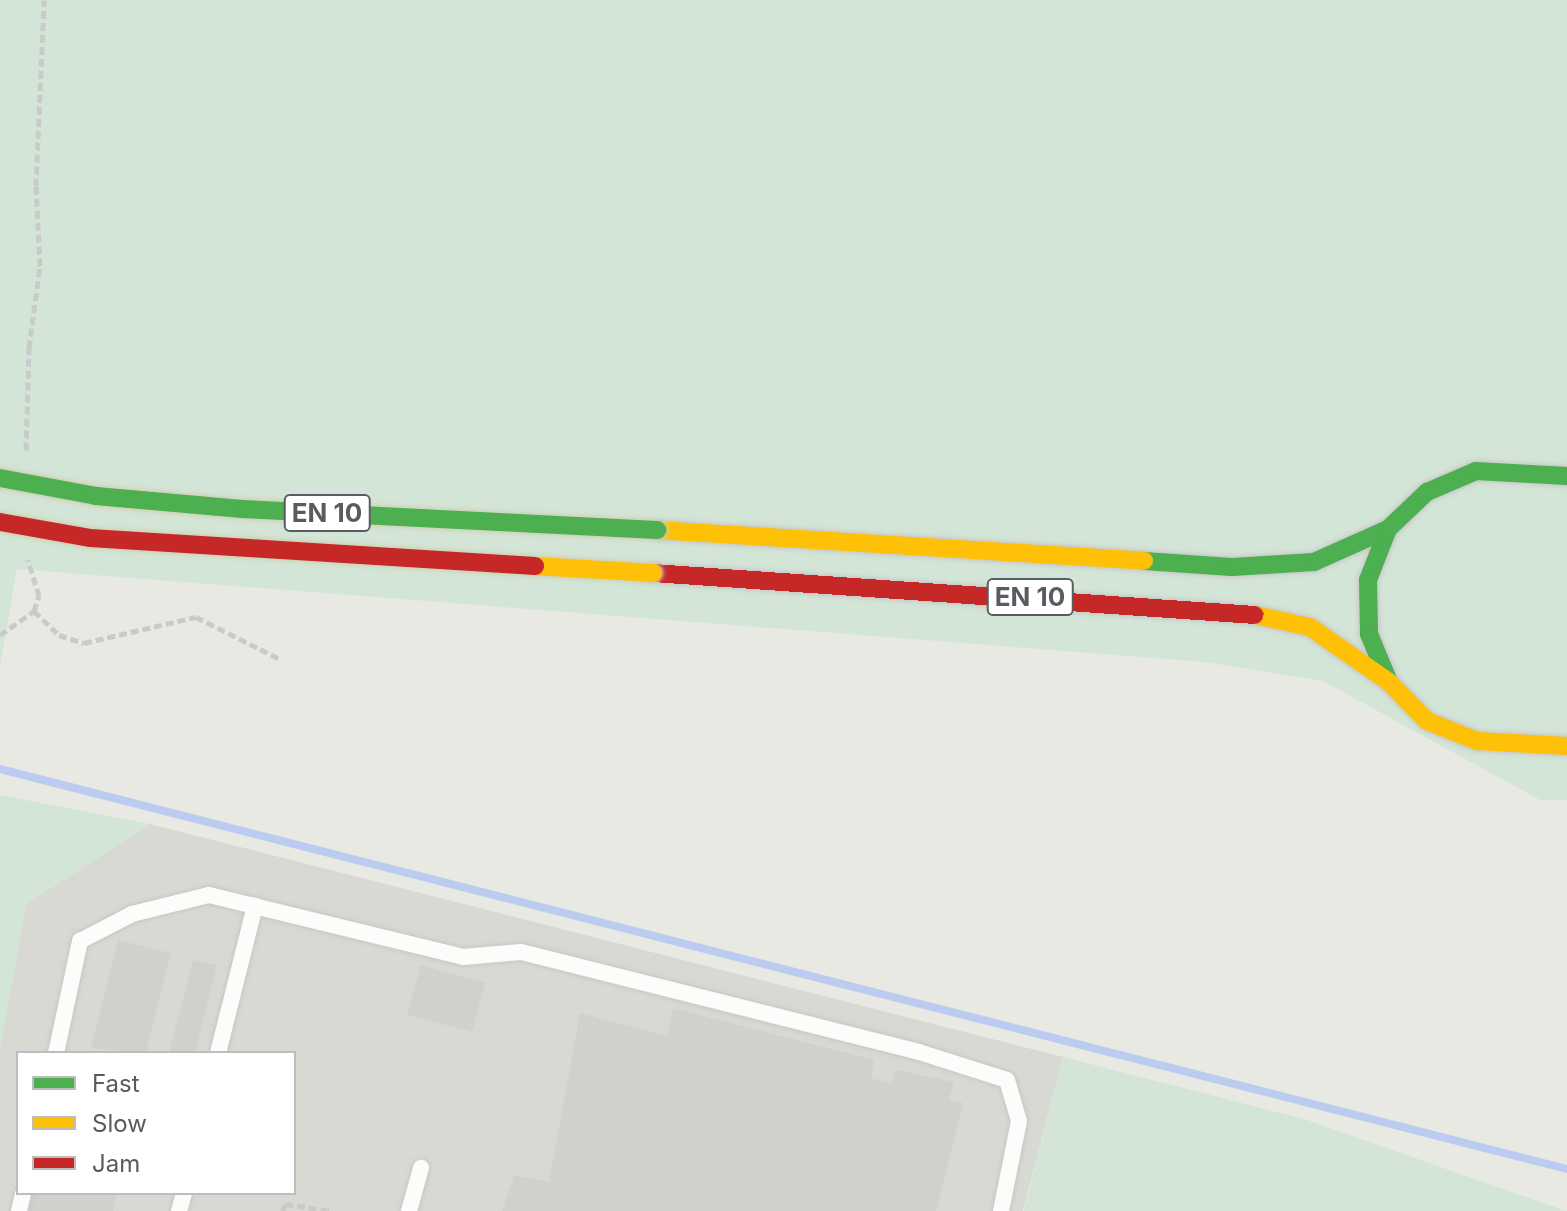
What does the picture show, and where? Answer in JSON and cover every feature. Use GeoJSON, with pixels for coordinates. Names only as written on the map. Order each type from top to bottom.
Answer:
{"type":"FeatureCollection","features":[{"type":"Feature","properties":{"kind":"main road","name":"EN 10"},"geometry":{"type":"LineString","coordinates":[[0,478],[96,496],[242,509],[657,530],[1232,567],[1314,562],[1388,529],[1427,492],[1476,471],[1567,476]]}},
{"type":"Feature","properties":{"kind":"main road","name":"EN 10"},"geometry":{"type":"LineString","coordinates":[[0,522],[90,538],[1229,610],[1310,627],[1389,682],[1427,721],[1477,741],[1567,746]]}},
{"type":"Feature","properties":{"kind":"main road","name":"EN 10"},"geometry":{"type":"LineString","coordinates":[[1388,529],[1368,580],[1369,634],[1389,682]]}},
{"type":"Feature","properties":{"kind":"lane"},"geometry":{"type":"LineString","coordinates":[[56,1051],[80,941],[132,914],[209,895],[463,957],[521,952],[919,1052],[1007,1080],[1019,1121],[1001,1211]]}},
{"type":"Feature","properties":{"kind":"lane"},"geometry":{"type":"LineString","coordinates":[[219,1051],[255,906]]}},
{"type":"Feature","properties":{"kind":"lane"},"geometry":{"type":"LineString","coordinates":[[409,1211],[421,1168]]}},
{"type":"Feature","properties":{"kind":"path"},"geometry":{"type":"LineString","coordinates":[[26,461],[29,348],[40,266],[36,186],[44,0]]}},
{"type":"Feature","properties":{"kind":"path"},"geometry":{"type":"LineString","coordinates":[[0,635],[34,611],[39,596],[27,547]]}},
{"type":"Feature","properties":{"kind":"path"},"geometry":{"type":"LineString","coordinates":[[34,611],[59,635],[84,643],[196,617],[282,660]]}},
{"type":"Feature","properties":{"kind":"path"},"geometry":{"type":"LineString","coordinates":[[283,1211],[285,1204],[330,1211]]}},
{"type":"Feature","properties":{"kind":"shaded area"},"geometry":{"type":"Polygon","coordinates":[[[150,824],[1063,1057],[1023,1211],[0,1211],[0,1048],[26,904],[150,824]]]}},
{"type":"Feature","properties":{"kind":"green space"},"geometry":{"type":"Polygon","coordinates":[[[0,0],[1567,0],[1567,800],[1540,800],[1323,681],[1205,662],[17,569],[0,665],[0,0]]]}},
{"type":"Feature","properties":{"kind":"green space"},"geometry":{"type":"Polygon","coordinates":[[[0,795],[150,824],[26,904],[0,1048],[0,795]]]}},
{"type":"Feature","properties":{"kind":"green space"},"geometry":{"type":"Polygon","coordinates":[[[1063,1057],[1304,1119],[1566,1211],[1024,1211],[1063,1057]]]}},
{"type":"Feature","properties":{"kind":"building"},"geometry":{"type":"Polygon","coordinates":[[[118,940],[171,953],[146,1051],[91,1048],[118,940]]]}},
{"type":"Feature","properties":{"kind":"building"},"geometry":{"type":"Polygon","coordinates":[[[193,960],[217,965],[196,1051],[170,1051],[193,960]]]}},
{"type":"Feature","properties":{"kind":"building"},"geometry":{"type":"Polygon","coordinates":[[[421,965],[485,983],[472,1032],[407,1015],[421,965]]]}},
{"type":"Feature","properties":{"kind":"building"},"geometry":{"type":"Polygon","coordinates":[[[673,1008],[874,1060],[871,1078],[892,1084],[896,1070],[954,1082],[949,1099],[963,1103],[936,1211],[502,1211],[514,1175],[549,1182],[580,1013],[667,1036],[673,1008]]]}},
{"type":"Feature","properties":{"kind":"building"},"geometry":{"type":"Polygon","coordinates":[[[31,1195],[117,1195],[113,1211],[27,1211],[31,1195]]]}},
{"type":"Feature","properties":{"kind":"waterway"},"geometry":{"type":"LineString","coordinates":[[0,769],[1567,1169]]}},
{"type":"Feature","properties":{"kind":"traffic: fast"},"geometry":{"type":"LineString","coordinates":[[1144,561],[1232,567],[1314,562],[1388,529],[1427,492],[1476,471],[1567,476]]}},
{"type":"Feature","properties":{"kind":"traffic: fast"},"geometry":{"type":"LineString","coordinates":[[0,478],[96,496],[242,509],[657,530]]}},
{"type":"Feature","properties":{"kind":"traffic: fast"},"geometry":{"type":"LineString","coordinates":[[1388,529],[1368,580],[1369,634],[1389,682]]}},
{"type":"Feature","properties":{"kind":"traffic: slow"},"geometry":{"type":"LineString","coordinates":[[657,530],[1144,561]]}},
{"type":"Feature","properties":{"kind":"traffic: slow"},"geometry":{"type":"LineString","coordinates":[[535,566],[653,573]]}},
{"type":"Feature","properties":{"kind":"traffic: slow"},"geometry":{"type":"LineString","coordinates":[[1255,615],[1310,627],[1389,682],[1427,721],[1477,741],[1567,746]]}},
{"type":"Feature","properties":{"kind":"traffic: jam"},"geometry":{"type":"LineString","coordinates":[[0,522],[90,538],[535,566]]}},
{"type":"Feature","properties":{"kind":"traffic: jam"},"geometry":{"type":"LineString","coordinates":[[653,573],[1255,615]]}}]}
